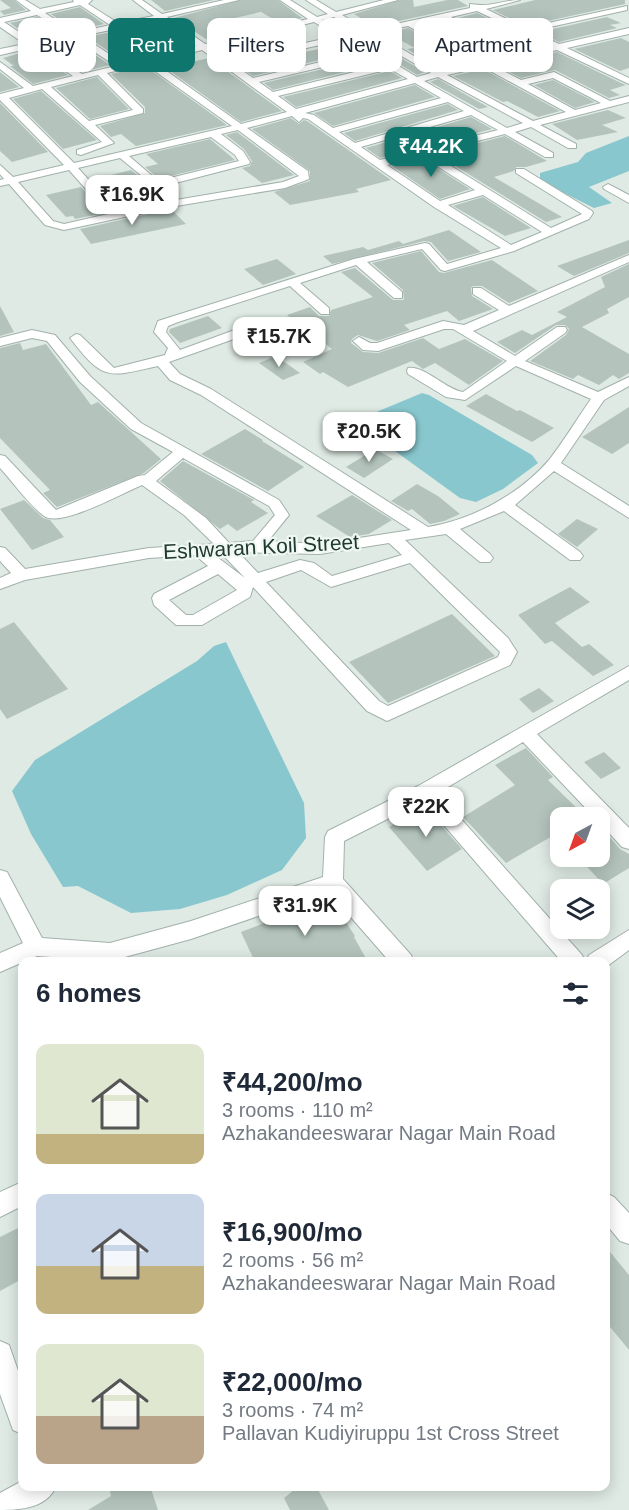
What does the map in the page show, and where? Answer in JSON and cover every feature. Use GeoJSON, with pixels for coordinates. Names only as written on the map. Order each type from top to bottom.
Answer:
{"type":"FeatureCollection","features":[{"type":"Feature","properties":{"kind":"street"},"geometry":{"type":"LineString","coordinates":[[20,0],[47,18]]}},
{"type":"Feature","properties":{"kind":"street"},"geometry":{"type":"LineString","coordinates":[[0,22],[79,1],[92,0]]}},
{"type":"Feature","properties":{"kind":"street"},"geometry":{"type":"LineString","coordinates":[[137,0],[206,48]]}},
{"type":"Feature","properties":{"kind":"street"},"geometry":{"type":"LineString","coordinates":[[190,0],[201,7]]}},
{"type":"Feature","properties":{"kind":"street"},"geometry":{"type":"LineString","coordinates":[[149,18],[232,0]]}},
{"type":"Feature","properties":{"kind":"street"},"geometry":{"type":"LineString","coordinates":[[284,0],[316,20]]}},
{"type":"Feature","properties":{"kind":"street"},"geometry":{"type":"LineString","coordinates":[[310,0],[343,18]]}},
{"type":"Feature","properties":{"kind":"street"},"geometry":{"type":"LineString","coordinates":[[195,51],[394,0]]}},
{"type":"Feature","properties":{"kind":"street"},"geometry":{"type":"LineString","coordinates":[[461,0],[497,18]]}},
{"type":"Feature","properties":{"kind":"street"},"geometry":{"type":"LineString","coordinates":[[402,24],[516,0]]}},
{"type":"Feature","properties":{"kind":"street"},"geometry":{"type":"LineString","coordinates":[[607,0],[627,9]]}},
{"type":"Feature","properties":{"kind":"street"},"geometry":{"type":"LineString","coordinates":[[79,1],[108,20]]}},
{"type":"Feature","properties":{"kind":"street"},"geometry":{"type":"LineString","coordinates":[[573,7],[591,16]]}},
{"type":"Feature","properties":{"kind":"street"},"geometry":{"type":"LineString","coordinates":[[553,24],[627,9]]}},
{"type":"Feature","properties":{"kind":"street"},"geometry":{"type":"LineString","coordinates":[[545,13],[562,22]]}},
{"type":"Feature","properties":{"kind":"street"},"geometry":{"type":"LineString","coordinates":[[442,15],[447,18]]}},
{"type":"Feature","properties":{"kind":"street"},"geometry":{"type":"LineString","coordinates":[[0,22],[18,35]]}},
{"type":"Feature","properties":{"kind":"street"},"geometry":{"type":"LineString","coordinates":[[409,23],[414,26]]}},
{"type":"Feature","properties":{"kind":"street"},"geometry":{"type":"LineString","coordinates":[[555,46],[628,32]]}},
{"type":"Feature","properties":{"kind":"street"},"geometry":{"type":"LineString","coordinates":[[555,46],[629,81]]}},
{"type":"Feature","properties":{"kind":"street"},"geometry":{"type":"LineString","coordinates":[[0,52],[18,48]]}},
{"type":"Feature","properties":{"kind":"street"},"geometry":{"type":"LineString","coordinates":[[402,52],[572,146]]}},
{"type":"Feature","properties":{"kind":"street"},"geometry":{"type":"LineString","coordinates":[[0,65],[32,90]]}},
{"type":"Feature","properties":{"kind":"street"},"geometry":{"type":"LineString","coordinates":[[73,72],[82,78]]}},
{"type":"Feature","properties":{"kind":"street"},"geometry":{"type":"LineString","coordinates":[[2,97],[110,72]]}},
{"type":"Feature","properties":{"kind":"street"},"geometry":{"type":"LineString","coordinates":[[0,168],[5,182],[25,190],[49,223],[57,226],[285,185],[305,177],[304,173],[162,72]]}},
{"type":"Feature","properties":{"kind":"street"},"geometry":{"type":"LineString","coordinates":[[239,72],[295,113],[311,117],[355,146],[380,170]]}},
{"type":"Feature","properties":{"kind":"street"},"geometry":{"type":"LineString","coordinates":[[251,81],[289,72]]}},
{"type":"Feature","properties":{"kind":"street"},"geometry":{"type":"LineString","coordinates":[[301,72],[318,83]]}},
{"type":"Feature","properties":{"kind":"street"},"geometry":{"type":"LineString","coordinates":[[345,72],[351,76]]}},
{"type":"Feature","properties":{"kind":"street"},"geometry":{"type":"LineString","coordinates":[[271,95],[367,72]]}},
{"type":"Feature","properties":{"kind":"street"},"geometry":{"type":"LineString","coordinates":[[402,72],[549,155]]}},
{"type":"Feature","properties":{"kind":"street"},"geometry":{"type":"LineString","coordinates":[[5,182],[240,127],[447,72]]}},
{"type":"Feature","properties":{"kind":"street"},"geometry":{"type":"LineString","coordinates":[[501,72],[522,82],[555,92],[574,113]]}},
{"type":"Feature","properties":{"kind":"street"},"geometry":{"type":"LineString","coordinates":[[88,124],[145,112],[102,74]]}},
{"type":"Feature","properties":{"kind":"street"},"geometry":{"type":"LineString","coordinates":[[522,82],[554,75],[609,104]]}},
{"type":"Feature","properties":{"kind":"street"},"geometry":{"type":"LineString","coordinates":[[555,92],[575,86]]}},
{"type":"Feature","properties":{"kind":"street"},"geometry":{"type":"LineString","coordinates":[[45,87],[109,143],[92,150],[62,157]]}},
{"type":"Feature","properties":{"kind":"street"},"geometry":{"type":"LineString","coordinates":[[2,97],[72,167],[115,216]]}},
{"type":"Feature","properties":{"kind":"street"},"geometry":{"type":"LineString","coordinates":[[332,131],[449,99]]}},
{"type":"Feature","properties":{"kind":"street"},"geometry":{"type":"LineString","coordinates":[[380,170],[421,152],[629,99]]}},
{"type":"Feature","properties":{"kind":"street"},"geometry":{"type":"LineString","coordinates":[[410,109],[433,123]]}},
{"type":"Feature","properties":{"kind":"street"},"geometry":{"type":"LineString","coordinates":[[355,146],[472,112]]}},
{"type":"Feature","properties":{"kind":"street"},"geometry":{"type":"LineString","coordinates":[[295,113],[298,119],[510,249]]}},
{"type":"Feature","properties":{"kind":"street"},"geometry":{"type":"LineString","coordinates":[[372,119],[396,134]]}},
{"type":"Feature","properties":{"kind":"street"},"geometry":{"type":"LineString","coordinates":[[157,184],[245,162],[239,153],[213,133]]}},
{"type":"Feature","properties":{"kind":"street"},"geometry":{"type":"LineString","coordinates":[[128,165],[222,141]]}},
{"type":"Feature","properties":{"kind":"street"},"geometry":{"type":"LineString","coordinates":[[421,152],[550,232]]}},
{"type":"Feature","properties":{"kind":"street"},"geometry":{"type":"LineString","coordinates":[[122,154],[128,165],[157,184],[176,203]]}},
{"type":"Feature","properties":{"kind":"street"},"geometry":{"type":"LineString","coordinates":[[445,268],[510,249],[585,217],[588,213],[520,171]]}},
{"type":"Feature","properties":{"kind":"street"},"geometry":{"type":"LineString","coordinates":[[629,190],[613,190],[629,200]]}},
{"type":"Feature","properties":{"kind":"street"},"geometry":{"type":"LineString","coordinates":[[438,205],[484,191]]}},
{"type":"Feature","properties":{"kind":"street"},"geometry":{"type":"LineString","coordinates":[[166,359],[174,348],[160,332],[162,324],[358,261],[425,246],[445,268],[460,279]]}},
{"type":"Feature","properties":{"kind":"street"},"geometry":{"type":"LineString","coordinates":[[464,330],[629,258]]}},
{"type":"Feature","properties":{"kind":"street"},"geometry":{"type":"LineString","coordinates":[[358,261],[398,296]]}},
{"type":"Feature","properties":{"kind":"street"},"geometry":{"type":"LineString","coordinates":[[293,283],[325,311]]}},
{"type":"Feature","properties":{"kind":"street"},"geometry":{"type":"LineString","coordinates":[[477,291],[507,310]]}},
{"type":"Feature","properties":{"kind":"street"},"geometry":{"type":"LineString","coordinates":[[359,341],[372,348],[443,326],[456,326],[517,362],[599,397],[629,381]]}},
{"type":"Feature","properties":{"kind":"street"},"geometry":{"type":"LineString","coordinates":[[413,370],[451,394],[465,396],[561,330]]}},
{"type":"Feature","properties":{"kind":"street"},"geometry":{"type":"LineString","coordinates":[[76,338],[107,370],[114,372],[166,359],[244,332]]}},
{"type":"Feature","properties":{"kind":"street"},"geometry":{"type":"LineString","coordinates":[[0,342],[32,334],[51,338],[85,380],[136,426],[274,503],[282,515],[277,526],[260,540],[258,546]]}},
{"type":"Feature","properties":{"kind":"street"},"geometry":{"type":"LineString","coordinates":[[166,359],[175,377],[206,392],[427,533]]}},
{"type":"Feature","properties":{"kind":"street","name":"Eshwaran Koil Street"},"geometry":{"type":"LineString","coordinates":[[0,584],[22,574],[149,553],[258,546],[320,549],[394,539],[449,528],[506,505],[553,464],[599,397]]}},
{"type":"Feature","properties":{"kind":"street"},"geometry":{"type":"LineString","coordinates":[[147,481],[181,453]]}},
{"type":"Feature","properties":{"kind":"street"},"geometry":{"type":"LineString","coordinates":[[0,459],[48,512],[54,515],[64,513],[143,479],[147,481],[183,507],[220,540],[373,706],[387,714],[508,657],[508,652],[502,642],[394,539]]}},
{"type":"Feature","properties":{"kind":"street"},"geometry":{"type":"LineString","coordinates":[[553,464],[627,509]]}},
{"type":"Feature","properties":{"kind":"street"},"geometry":{"type":"LineString","coordinates":[[506,505],[575,556]]}},
{"type":"Feature","properties":{"kind":"street"},"geometry":{"type":"LineString","coordinates":[[449,528],[484,558]]}},
{"type":"Feature","properties":{"kind":"street"},"geometry":{"type":"LineString","coordinates":[[198,550],[245,587],[244,593],[191,623],[182,621],[160,601],[163,596],[219,567]]}},
{"type":"Feature","properties":{"kind":"street"},"geometry":{"type":"LineString","coordinates":[[0,552],[22,574]]}},
{"type":"Feature","properties":{"kind":"street"},"geometry":{"type":"LineString","coordinates":[[255,580],[306,565],[331,582],[412,558]]}},
{"type":"Feature","properties":{"kind":"street"},"geometry":{"type":"LineString","coordinates":[[400,957],[333,882],[335,837],[425,791],[525,733],[624,682]]}},
{"type":"Feature","properties":{"kind":"street"},"geometry":{"type":"LineString","coordinates":[[525,733],[629,841]]}},
{"type":"Feature","properties":{"kind":"street"},"geometry":{"type":"LineString","coordinates":[[425,791],[571,957]]}},
{"type":"Feature","properties":{"kind":"street"},"geometry":{"type":"LineString","coordinates":[[0,878],[36,947]]}},
{"type":"Feature","properties":{"kind":"street"},"geometry":{"type":"LineString","coordinates":[[0,963],[36,947],[110,952],[191,930],[333,882]]}},
{"type":"Feature","properties":{"kind":"street"},"geometry":{"type":"LineString","coordinates":[[603,957],[629,939]]}},
{"type":"Feature","properties":{"kind":"street"},"geometry":{"type":"LineString","coordinates":[[0,1205],[18,1196]]}},
{"type":"Feature","properties":{"kind":"street"},"geometry":{"type":"LineString","coordinates":[[610,1210],[629,1232]]}},
{"type":"Feature","properties":{"kind":"street"},"geometry":{"type":"LineString","coordinates":[[0,1354],[18,1409]]}},
{"type":"Feature","properties":{"kind":"street"},"geometry":{"type":"LineString","coordinates":[[0,1508],[32,1491]]}},
{"type":"Feature","properties":{"kind":"water"},"geometry":{"type":"Polygon","coordinates":[[[629,136],[629,171],[589,187],[612,203],[594,208],[540,181],[540,173],[578,162],[586,153],[629,136]]]}},
{"type":"Feature","properties":{"kind":"water"},"geometry":{"type":"Polygon","coordinates":[[[422,393],[532,455],[538,463],[503,489],[476,502],[460,498],[359,425],[362,418],[422,393]]]}},
{"type":"Feature","properties":{"kind":"water"},"geometry":{"type":"Polygon","coordinates":[[[226,642],[304,803],[306,838],[282,870],[227,895],[180,909],[131,913],[78,886],[63,887],[31,834],[12,791],[35,760],[197,661],[214,646],[226,642]]]}},
{"type":"Feature","properties":{"kind":"building"},"geometry":{"type":"Polygon","coordinates":[[[0,0],[14,0],[26,10],[4,15],[0,11],[11,8],[0,0]]]}},
{"type":"Feature","properties":{"kind":"building"},"geometry":{"type":"Polygon","coordinates":[[[151,0],[214,0],[165,11],[151,0]]]}},
{"type":"Feature","properties":{"kind":"building"},"geometry":{"type":"Polygon","coordinates":[[[241,0],[278,0],[302,18],[271,18],[261,12],[235,18],[207,18],[207,40],[195,32],[195,18],[174,18],[241,0]]]}},
{"type":"Feature","properties":{"kind":"building"},"geometry":{"type":"Polygon","coordinates":[[[400,0],[413,0],[414,7],[447,0],[458,0],[468,6],[402,20],[402,18],[361,18],[354,14],[400,0]]]}},
{"type":"Feature","properties":{"kind":"building"},"geometry":{"type":"Polygon","coordinates":[[[535,0],[625,0],[625,4],[553,20],[553,18],[509,18],[493,10],[535,0]]]}},
{"type":"Feature","properties":{"kind":"building"},"geometry":{"type":"Polygon","coordinates":[[[80,7],[96,18],[57,18],[51,14],[80,7]]]}},
{"type":"Feature","properties":{"kind":"building"},"geometry":{"type":"Polygon","coordinates":[[[477,13],[487,18],[458,18],[477,13]]]}},
{"type":"Feature","properties":{"kind":"building"},"geometry":{"type":"Polygon","coordinates":[[[607,17],[621,23],[610,25],[617,28],[559,42],[553,39],[553,29],[607,17]]]}},
{"type":"Feature","properties":{"kind":"building"},"geometry":{"type":"Polygon","coordinates":[[[96,18],[104,24],[96,26],[96,18]]]}},
{"type":"Feature","properties":{"kind":"building"},"geometry":{"type":"Polygon","coordinates":[[[18,21],[18,29],[10,23],[18,21]]]}},
{"type":"Feature","properties":{"kind":"building"},"geometry":{"type":"Polygon","coordinates":[[[408,28],[414,31],[414,47],[402,41],[402,29],[408,28]]]}},
{"type":"Feature","properties":{"kind":"building"},"geometry":{"type":"Polygon","coordinates":[[[108,33],[108,51],[96,43],[96,35],[108,33]]]}},
{"type":"Feature","properties":{"kind":"building"},"geometry":{"type":"Polygon","coordinates":[[[621,38],[629,42],[629,68],[620,71],[574,49],[621,38]]]}},
{"type":"Feature","properties":{"kind":"building"},"geometry":{"type":"Polygon","coordinates":[[[318,49],[318,60],[306,63],[306,52],[318,49]]]}},
{"type":"Feature","properties":{"kind":"building"},"geometry":{"type":"Polygon","coordinates":[[[557,52],[626,85],[610,90],[620,95],[609,98],[553,70],[553,53],[557,52]]]}},
{"type":"Feature","properties":{"kind":"building"},"geometry":{"type":"Polygon","coordinates":[[[18,54],[18,72],[64,72],[68,75],[33,84],[10,66],[14,66],[3,58],[18,54]]]}},
{"type":"Feature","properties":{"kind":"building"},"geometry":{"type":"Polygon","coordinates":[[[96,56],[108,64],[96,68],[96,56]]]}},
{"type":"Feature","properties":{"kind":"building"},"geometry":{"type":"Polygon","coordinates":[[[207,58],[207,72],[228,72],[282,111],[241,122],[172,72],[195,72],[195,61],[207,58]]]}},
{"type":"Feature","properties":{"kind":"building"},"geometry":{"type":"Polygon","coordinates":[[[402,59],[414,66],[414,72],[425,72],[417,75],[402,66],[402,59]]]}},
{"type":"Feature","properties":{"kind":"building"},"geometry":{"type":"Polygon","coordinates":[[[318,70],[345,72],[273,90],[264,83],[318,70]]]}},
{"type":"Feature","properties":{"kind":"building"},"geometry":{"type":"Polygon","coordinates":[[[0,72],[19,87],[0,92],[0,72]]]}},
{"type":"Feature","properties":{"kind":"building"},"geometry":{"type":"Polygon","coordinates":[[[153,72],[227,125],[136,146],[121,134],[111,137],[100,126],[145,113],[145,107],[111,74],[153,72]]]}},
{"type":"Feature","properties":{"kind":"building"},"geometry":{"type":"Polygon","coordinates":[[[248,72],[270,72],[253,76],[248,72]]]}},
{"type":"Feature","properties":{"kind":"building"},"geometry":{"type":"Polygon","coordinates":[[[386,72],[392,72],[402,78],[296,107],[283,97],[386,72]]]}},
{"type":"Feature","properties":{"kind":"building"},"geometry":{"type":"Polygon","coordinates":[[[470,72],[488,72],[560,111],[538,117],[453,76],[470,72]]]}},
{"type":"Feature","properties":{"kind":"building"},"geometry":{"type":"Polygon","coordinates":[[[510,72],[546,72],[521,78],[510,72]]]}},
{"type":"Feature","properties":{"kind":"building"},"geometry":{"type":"Polygon","coordinates":[[[97,77],[129,109],[90,119],[56,88],[97,77]]]}},
{"type":"Feature","properties":{"kind":"building"},"geometry":{"type":"Polygon","coordinates":[[[438,79],[488,107],[479,109],[430,82],[438,79]]]}},
{"type":"Feature","properties":{"kind":"building"},"geometry":{"type":"Polygon","coordinates":[[[553,80],[595,102],[575,108],[534,85],[553,80]]]}},
{"type":"Feature","properties":{"kind":"building"},"geometry":{"type":"Polygon","coordinates":[[[415,85],[435,97],[333,126],[314,113],[415,85]]]}},
{"type":"Feature","properties":{"kind":"building"},"geometry":{"type":"Polygon","coordinates":[[[41,91],[97,140],[63,149],[13,99],[41,91]]]}},
{"type":"Feature","properties":{"kind":"building"},"geometry":{"type":"Polygon","coordinates":[[[0,103],[48,152],[12,162],[0,151],[0,103]]]}},
{"type":"Feature","properties":{"kind":"building"},"geometry":{"type":"Polygon","coordinates":[[[448,104],[458,110],[355,141],[344,133],[448,104]]]}},
{"type":"Feature","properties":{"kind":"building"},"geometry":{"type":"Polygon","coordinates":[[[608,110],[626,118],[602,125],[618,132],[577,140],[552,124],[608,110]]]}},
{"type":"Feature","properties":{"kind":"building"},"geometry":{"type":"Polygon","coordinates":[[[471,117],[492,129],[380,158],[366,148],[471,117]]]}},
{"type":"Feature","properties":{"kind":"building"},"geometry":{"type":"Polygon","coordinates":[[[291,118],[299,124],[304,120],[307,121],[391,180],[356,189],[359,192],[290,205],[274,192],[310,181],[310,171],[252,129],[291,118]]]}},
{"type":"Feature","properties":{"kind":"building"},"geometry":{"type":"Polygon","coordinates":[[[237,132],[294,175],[262,183],[242,168],[250,166],[252,161],[244,149],[226,135],[237,132]]]}},
{"type":"Feature","properties":{"kind":"building"},"geometry":{"type":"Polygon","coordinates":[[[505,136],[547,161],[526,167],[516,167],[514,171],[494,177],[562,217],[546,222],[436,154],[505,136]]]}},
{"type":"Feature","properties":{"kind":"building"},"geometry":{"type":"Polygon","coordinates":[[[210,139],[235,160],[159,179],[145,167],[158,164],[146,154],[210,139]]]}},
{"type":"Feature","properties":{"kind":"building"},"geometry":{"type":"Polygon","coordinates":[[[421,158],[470,189],[440,199],[392,166],[421,158]]]}},
{"type":"Feature","properties":{"kind":"building"},"geometry":{"type":"Polygon","coordinates":[[[131,170],[148,184],[145,185],[162,201],[119,210],[95,183],[99,182],[95,179],[131,170]]]}},
{"type":"Feature","properties":{"kind":"building"},"geometry":{"type":"Polygon","coordinates":[[[81,187],[104,213],[75,219],[73,216],[66,217],[46,195],[81,187]]]}},
{"type":"Feature","properties":{"kind":"building"},"geometry":{"type":"Polygon","coordinates":[[[483,197],[531,228],[505,236],[453,206],[483,197]]]}},
{"type":"Feature","properties":{"kind":"building"},"geometry":{"type":"Polygon","coordinates":[[[171,209],[186,224],[91,244],[80,229],[171,209]]]}},
{"type":"Feature","properties":{"kind":"building"},"geometry":{"type":"Polygon","coordinates":[[[449,230],[481,252],[448,261],[431,242],[424,241],[332,264],[323,256],[363,247],[368,250],[399,241],[403,244],[449,230]]]}},
{"type":"Feature","properties":{"kind":"building"},"geometry":{"type":"Polygon","coordinates":[[[629,240],[629,253],[574,276],[557,266],[629,240]]]}},
{"type":"Feature","properties":{"kind":"building"},"geometry":{"type":"Polygon","coordinates":[[[421,251],[439,272],[444,273],[492,260],[538,291],[509,303],[482,286],[473,286],[472,296],[493,309],[459,321],[447,311],[404,325],[410,330],[377,341],[358,335],[352,339],[351,343],[363,352],[378,353],[423,338],[439,349],[465,339],[503,361],[469,385],[435,363],[423,369],[412,361],[348,387],[323,372],[320,374],[303,362],[332,349],[287,315],[310,307],[319,316],[329,316],[331,310],[373,297],[341,272],[355,268],[393,300],[404,300],[403,290],[372,263],[421,251]]]}},
{"type":"Feature","properties":{"kind":"building"},"geometry":{"type":"Polygon","coordinates":[[[277,259],[296,274],[263,285],[244,269],[277,259]]]}},
{"type":"Feature","properties":{"kind":"building"},"geometry":{"type":"Polygon","coordinates":[[[629,264],[629,297],[607,309],[609,313],[582,327],[629,354],[629,373],[619,379],[613,375],[599,385],[578,375],[573,379],[530,361],[566,335],[569,329],[565,325],[556,325],[515,353],[497,342],[522,330],[532,335],[567,317],[557,312],[605,287],[601,277],[629,264]]]}},
{"type":"Feature","properties":{"kind":"building"},"geometry":{"type":"Polygon","coordinates":[[[0,306],[14,332],[0,336],[0,306]]]}},
{"type":"Feature","properties":{"kind":"building"},"geometry":{"type":"Polygon","coordinates":[[[208,316],[222,328],[180,343],[169,332],[170,329],[208,316]]]}},
{"type":"Feature","properties":{"kind":"building"},"geometry":{"type":"Polygon","coordinates":[[[20,343],[23,350],[46,344],[91,405],[98,402],[161,459],[144,473],[57,507],[43,493],[50,490],[0,438],[0,348],[20,343]]]}},
{"type":"Feature","properties":{"kind":"building"},"geometry":{"type":"Polygon","coordinates":[[[276,356],[300,373],[283,380],[259,363],[276,356]]]}},
{"type":"Feature","properties":{"kind":"building"},"geometry":{"type":"Polygon","coordinates":[[[486,394],[554,428],[532,442],[466,406],[486,394]]]}},
{"type":"Feature","properties":{"kind":"building"},"geometry":{"type":"Polygon","coordinates":[[[629,407],[629,443],[612,454],[582,437],[629,407]]]}},
{"type":"Feature","properties":{"kind":"building"},"geometry":{"type":"Polygon","coordinates":[[[245,429],[304,467],[268,491],[201,454],[245,429]]]}},
{"type":"Feature","properties":{"kind":"building"},"geometry":{"type":"Polygon","coordinates":[[[375,449],[393,459],[364,478],[346,467],[375,449]]]}},
{"type":"Feature","properties":{"kind":"building"},"geometry":{"type":"Polygon","coordinates":[[[183,461],[254,500],[251,502],[268,513],[237,531],[228,524],[220,529],[160,481],[183,461]]]}},
{"type":"Feature","properties":{"kind":"building"},"geometry":{"type":"Polygon","coordinates":[[[417,484],[438,496],[460,514],[430,524],[412,509],[408,511],[391,501],[417,484]]]}},
{"type":"Feature","properties":{"kind":"building"},"geometry":{"type":"Polygon","coordinates":[[[352,495],[392,520],[369,534],[350,537],[316,516],[352,495]]]}},
{"type":"Feature","properties":{"kind":"building"},"geometry":{"type":"Polygon","coordinates":[[[24,500],[43,518],[50,520],[64,537],[32,550],[0,509],[24,500]]]}},
{"type":"Feature","properties":{"kind":"building"},"geometry":{"type":"Polygon","coordinates":[[[577,519],[598,529],[577,547],[558,534],[577,519]]]}},
{"type":"Feature","properties":{"kind":"building"},"geometry":{"type":"Polygon","coordinates":[[[570,587],[590,602],[555,623],[582,647],[589,644],[614,665],[593,676],[552,641],[545,644],[518,615],[570,587]]]}},
{"type":"Feature","properties":{"kind":"building"},"geometry":{"type":"Polygon","coordinates":[[[452,614],[495,656],[388,703],[349,662],[452,614]]]}},
{"type":"Feature","properties":{"kind":"building"},"geometry":{"type":"Polygon","coordinates":[[[14,622],[68,689],[7,719],[0,709],[0,629],[14,622]]]}},
{"type":"Feature","properties":{"kind":"building"},"geometry":{"type":"Polygon","coordinates":[[[539,688],[554,701],[533,713],[519,699],[539,688]]]}},
{"type":"Feature","properties":{"kind":"building"},"geometry":{"type":"Polygon","coordinates":[[[526,748],[553,777],[548,780],[576,807],[550,807],[550,837],[506,863],[463,817],[515,785],[495,765],[526,748]]]}},
{"type":"Feature","properties":{"kind":"building"},"geometry":{"type":"Polygon","coordinates":[[[604,752],[621,768],[601,779],[584,762],[604,752]]]}},
{"type":"Feature","properties":{"kind":"building"},"geometry":{"type":"Polygon","coordinates":[[[424,806],[462,849],[427,871],[389,827],[424,806]]]}},
{"type":"Feature","properties":{"kind":"building"},"geometry":{"type":"Polygon","coordinates":[[[610,838],[620,849],[629,854],[629,868],[610,880],[598,879],[587,867],[610,867],[610,838]]]}},
{"type":"Feature","properties":{"kind":"building"},"geometry":{"type":"Polygon","coordinates":[[[328,895],[355,936],[365,957],[253,957],[241,932],[291,913],[289,910],[328,895]]]}},
{"type":"Feature","properties":{"kind":"building"},"geometry":{"type":"Polygon","coordinates":[[[18,1228],[18,1281],[0,1291],[0,1237],[18,1228]]]}},
{"type":"Feature","properties":{"kind":"building"},"geometry":{"type":"Polygon","coordinates":[[[610,1252],[629,1275],[629,1350],[610,1327],[610,1252]]]}},
{"type":"Feature","properties":{"kind":"building"},"geometry":{"type":"Polygon","coordinates":[[[110,1491],[152,1491],[158,1510],[88,1510],[111,1496],[110,1491]]]}},
{"type":"Feature","properties":{"kind":"building"},"geometry":{"type":"Polygon","coordinates":[[[293,1491],[319,1491],[329,1510],[290,1510],[284,1498],[293,1491]]]}}]}
